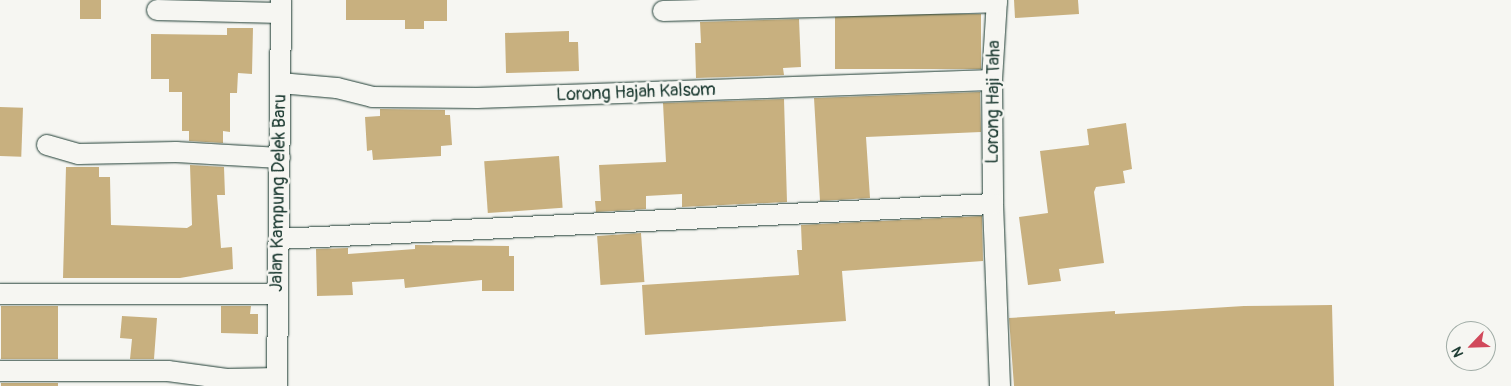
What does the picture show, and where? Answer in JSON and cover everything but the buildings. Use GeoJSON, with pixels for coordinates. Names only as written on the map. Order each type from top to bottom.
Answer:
{"type":"FeatureCollection","features":[{"type":"Feature","properties":{"kind":"street"},"geometry":{"type":"LineString","coordinates":[[663,11],[997,1]]}},
{"type":"Feature","properties":{"kind":"street","name":"Lorong Haji Taha"},"geometry":{"type":"LineString","coordinates":[[997,1],[992,80],[993,204],[1000,386]]}},
{"type":"Feature","properties":{"kind":"street"},"geometry":{"type":"LineString","coordinates":[[157,10],[281,6]]}},
{"type":"Feature","properties":{"kind":"street","name":"Jalan Kampung Delek Baru"},"geometry":{"type":"LineString","coordinates":[[277,382],[281,6]]}},
{"type":"Feature","properties":{"kind":"street","name":"Lorong Hajah Kalsom"},"geometry":{"type":"LineString","coordinates":[[280,83],[337,88],[372,97],[476,98],[992,80]]}},
{"type":"Feature","properties":{"kind":"street"},"geometry":{"type":"LineString","coordinates":[[47,145],[79,154],[176,152],[280,158]]}},
{"type":"Feature","properties":{"kind":"street"},"geometry":{"type":"LineString","coordinates":[[278,239],[993,204]]}},
{"type":"Feature","properties":{"kind":"street"},"geometry":{"type":"LineString","coordinates":[[0,294],[278,294]]}},
{"type":"Feature","properties":{"kind":"street"},"geometry":{"type":"LineString","coordinates":[[0,371],[198,372],[228,379],[277,382]]}}]}
